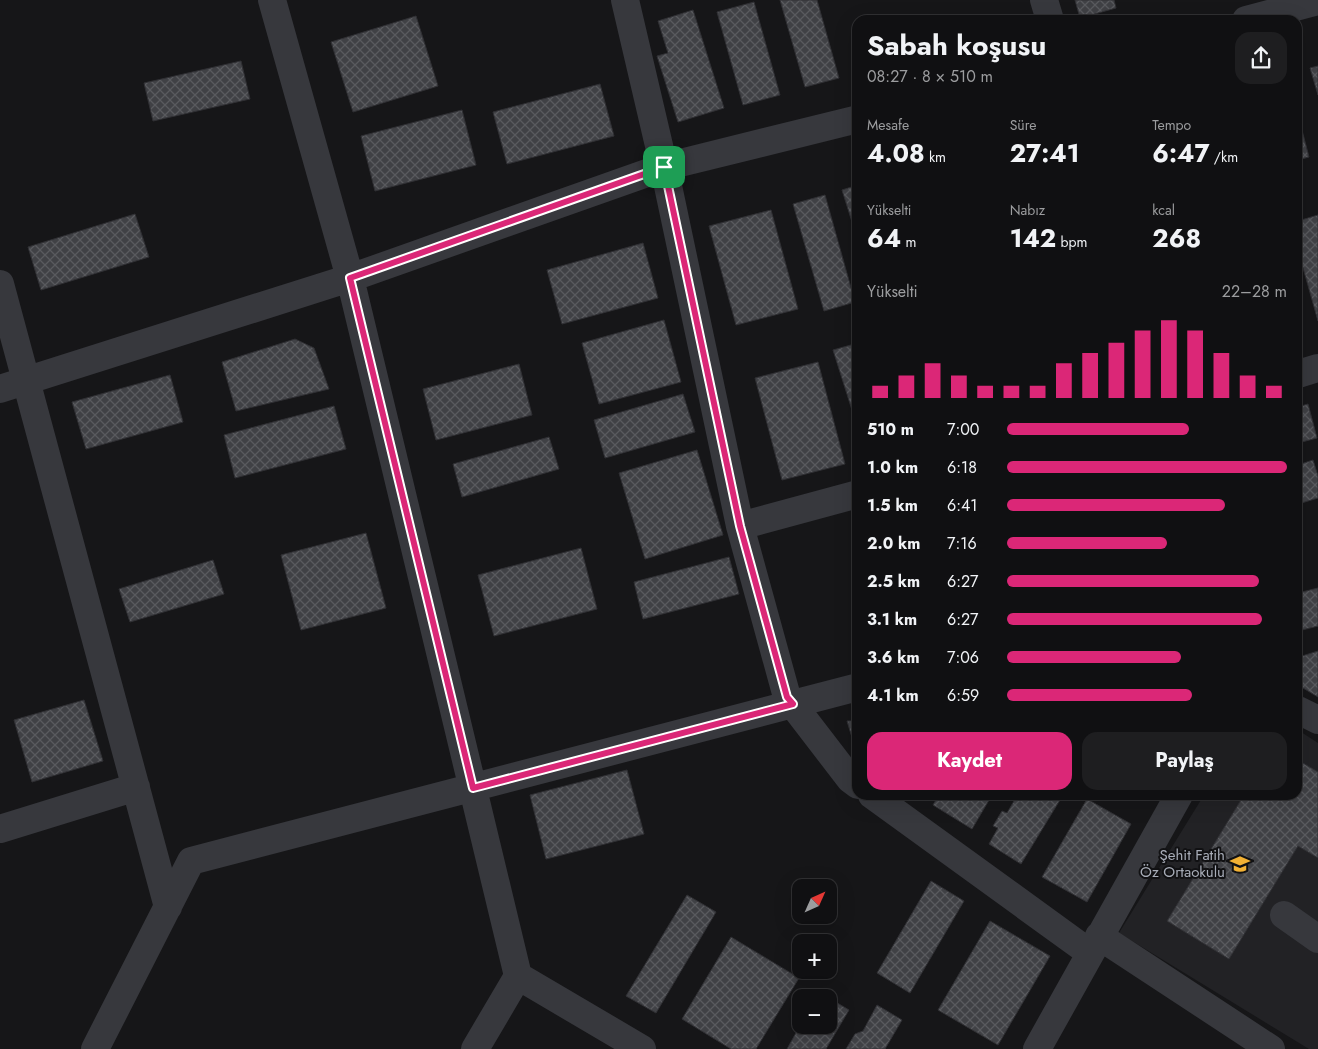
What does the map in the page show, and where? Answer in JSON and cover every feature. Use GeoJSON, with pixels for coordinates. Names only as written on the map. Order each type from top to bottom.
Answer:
{"type":"FeatureCollection","features":[{"type":"Feature","properties":{"kind":"street"},"geometry":{"type":"LineString","coordinates":[[272,0],[350,278],[518,976],[476,1049]]}},
{"type":"Feature","properties":{"kind":"street"},"geometry":{"type":"LineString","coordinates":[[625,0],[664,167],[740,526],[787,697],[852,780]]}},
{"type":"Feature","properties":{"kind":"street"},"geometry":{"type":"LineString","coordinates":[[1044,0],[1048,15]]}},
{"type":"Feature","properties":{"kind":"street"},"geometry":{"type":"LineString","coordinates":[[1265,15],[1318,1]]}},
{"type":"Feature","properties":{"kind":"street"},"geometry":{"type":"LineString","coordinates":[[0,389],[350,278],[664,167],[852,120]]}},
{"type":"Feature","properties":{"kind":"street"},"geometry":{"type":"LineString","coordinates":[[0,284],[168,906]]}},
{"type":"Feature","properties":{"kind":"street"},"geometry":{"type":"LineString","coordinates":[[1302,373],[1318,368]]}},
{"type":"Feature","properties":{"kind":"street"},"geometry":{"type":"LineString","coordinates":[[740,526],[852,496]]}},
{"type":"Feature","properties":{"kind":"street"},"geometry":{"type":"LineString","coordinates":[[95,1049],[191,861],[852,689]]}},
{"type":"Feature","properties":{"kind":"street"},"geometry":{"type":"LineString","coordinates":[[1302,712],[1318,720]]}},
{"type":"Feature","properties":{"kind":"street"},"geometry":{"type":"LineString","coordinates":[[0,829],[136,787]]}},
{"type":"Feature","properties":{"kind":"street"},"geometry":{"type":"LineString","coordinates":[[879,800],[1094,944],[1271,1049]]}},
{"type":"Feature","properties":{"kind":"street"},"geometry":{"type":"LineString","coordinates":[[1037,1049],[1176,800]]}},
{"type":"Feature","properties":{"kind":"street"},"geometry":{"type":"LineString","coordinates":[[1284,915],[1318,939]]}},
{"type":"Feature","properties":{"kind":"street"},"geometry":{"type":"LineString","coordinates":[[518,976],[642,1049]]}},
{"type":"Feature","properties":{"kind":"shaded area","name":"Şehit Fatih Öz Ortaokulu"},"geometry":{"type":"Polygon","coordinates":[[[1302,733],[1318,743],[1318,1049],[1309,1049],[1119,933],[1201,800],[1302,800],[1302,733]]]}},
{"type":"Feature","properties":{"kind":"building"},"geometry":{"type":"Polygon","coordinates":[[[780,0],[817,0],[839,78],[805,87],[780,0]]]}},
{"type":"Feature","properties":{"kind":"building"},"geometry":{"type":"Polygon","coordinates":[[[1075,0],[1114,0],[1116,8],[1091,15],[1079,15],[1075,0]]]}},
{"type":"Feature","properties":{"kind":"building"},"geometry":{"type":"Polygon","coordinates":[[[754,2],[780,95],[743,105],[717,12],[754,2]]]}},
{"type":"Feature","properties":{"kind":"building"},"geometry":{"type":"Polygon","coordinates":[[[693,10],[724,108],[678,122],[657,56],[668,53],[658,21],[693,10]]]}},
{"type":"Feature","properties":{"kind":"building"},"geometry":{"type":"Polygon","coordinates":[[[416,16],[438,86],[353,112],[331,42],[416,16]]]}},
{"type":"Feature","properties":{"kind":"building"},"geometry":{"type":"Polygon","coordinates":[[[241,61],[250,99],[153,121],[144,83],[241,61]]]}},
{"type":"Feature","properties":{"kind":"building"},"geometry":{"type":"Polygon","coordinates":[[[1318,66],[1318,95],[1310,68],[1318,66]]]}},
{"type":"Feature","properties":{"kind":"building"},"geometry":{"type":"Polygon","coordinates":[[[600,84],[614,136],[507,164],[493,112],[600,84]]]}},
{"type":"Feature","properties":{"kind":"building"},"geometry":{"type":"Polygon","coordinates":[[[462,110],[476,165],[375,191],[361,136],[462,110]]]}},
{"type":"Feature","properties":{"kind":"building"},"geometry":{"type":"Polygon","coordinates":[[[1302,130],[1309,157],[1302,159],[1302,130]]]}},
{"type":"Feature","properties":{"kind":"building"},"geometry":{"type":"Polygon","coordinates":[[[852,187],[852,222],[842,190],[852,187]]]}},
{"type":"Feature","properties":{"kind":"building"},"geometry":{"type":"Polygon","coordinates":[[[825,195],[852,291],[852,303],[824,311],[793,204],[825,195]]]}},
{"type":"Feature","properties":{"kind":"building"},"geometry":{"type":"Polygon","coordinates":[[[771,210],[798,309],[736,325],[709,226],[771,210]]]}},
{"type":"Feature","properties":{"kind":"building"},"geometry":{"type":"Polygon","coordinates":[[[135,214],[149,257],[41,290],[28,247],[135,214]]]}},
{"type":"Feature","properties":{"kind":"building"},"geometry":{"type":"Polygon","coordinates":[[[1318,215],[1318,321],[1302,264],[1302,220],[1318,215]]]}},
{"type":"Feature","properties":{"kind":"building"},"geometry":{"type":"Polygon","coordinates":[[[643,243],[658,298],[562,324],[547,270],[643,243]]]}},
{"type":"Feature","properties":{"kind":"building"},"geometry":{"type":"Polygon","coordinates":[[[664,320],[681,382],[599,404],[582,343],[664,320]]]}},
{"type":"Feature","properties":{"kind":"building"},"geometry":{"type":"Polygon","coordinates":[[[295,339],[314,348],[329,389],[236,411],[222,362],[295,339]]]}},
{"type":"Feature","properties":{"kind":"building"},"geometry":{"type":"Polygon","coordinates":[[[852,345],[852,410],[833,350],[852,345]]]}},
{"type":"Feature","properties":{"kind":"building"},"geometry":{"type":"Polygon","coordinates":[[[818,362],[845,464],[782,480],[755,378],[818,362]]]}},
{"type":"Feature","properties":{"kind":"building"},"geometry":{"type":"Polygon","coordinates":[[[519,364],[532,415],[436,440],[423,389],[519,364]]]}},
{"type":"Feature","properties":{"kind":"building"},"geometry":{"type":"Polygon","coordinates":[[[170,375],[183,422],[86,449],[72,402],[170,375]]]}},
{"type":"Feature","properties":{"kind":"building"},"geometry":{"type":"Polygon","coordinates":[[[683,394],[695,432],[605,458],[594,420],[683,394]]]}},
{"type":"Feature","properties":{"kind":"building"},"geometry":{"type":"Polygon","coordinates":[[[1308,404],[1317,438],[1302,442],[1302,406],[1308,404]]]}},
{"type":"Feature","properties":{"kind":"building"},"geometry":{"type":"Polygon","coordinates":[[[334,406],[346,449],[235,478],[224,435],[334,406]]]}},
{"type":"Feature","properties":{"kind":"building"},"geometry":{"type":"Polygon","coordinates":[[[549,437],[559,469],[462,497],[453,464],[549,437]]]}},
{"type":"Feature","properties":{"kind":"building"},"geometry":{"type":"Polygon","coordinates":[[[697,450],[723,535],[645,559],[619,473],[697,450]]]}},
{"type":"Feature","properties":{"kind":"building"},"geometry":{"type":"Polygon","coordinates":[[[1313,460],[1318,476],[1318,498],[1302,503],[1302,464],[1313,460]]]}},
{"type":"Feature","properties":{"kind":"building"},"geometry":{"type":"Polygon","coordinates":[[[366,533],[386,608],[301,630],[281,555],[366,533]]]}},
{"type":"Feature","properties":{"kind":"building"},"geometry":{"type":"Polygon","coordinates":[[[581,548],[597,609],[494,636],[478,575],[581,548]]]}},
{"type":"Feature","properties":{"kind":"building"},"geometry":{"type":"Polygon","coordinates":[[[729,557],[739,594],[643,619],[634,582],[729,557]]]}},
{"type":"Feature","properties":{"kind":"building"},"geometry":{"type":"Polygon","coordinates":[[[213,560],[224,594],[130,622],[119,589],[213,560]]]}},
{"type":"Feature","properties":{"kind":"building"},"geometry":{"type":"Polygon","coordinates":[[[1318,588],[1318,626],[1302,630],[1302,592],[1318,588]]]}},
{"type":"Feature","properties":{"kind":"building"},"geometry":{"type":"Polygon","coordinates":[[[1318,651],[1318,697],[1302,687],[1302,656],[1318,651]]]}},
{"type":"Feature","properties":{"kind":"building"},"geometry":{"type":"Polygon","coordinates":[[[84,700],[103,761],[32,782],[14,720],[84,700]]]}},
{"type":"Feature","properties":{"kind":"building"},"geometry":{"type":"Polygon","coordinates":[[[847,721],[852,721],[852,737],[847,721]]]}},
{"type":"Feature","properties":{"kind":"building"},"geometry":{"type":"Polygon","coordinates":[[[1302,762],[1318,772],[1318,858],[1298,846],[1229,959],[1167,921],[1241,800],[1302,800],[1302,762]]]}},
{"type":"Feature","properties":{"kind":"building"},"geometry":{"type":"Polygon","coordinates":[[[627,770],[644,834],[546,859],[530,795],[627,770]]]}},
{"type":"Feature","properties":{"kind":"building"},"geometry":{"type":"Polygon","coordinates":[[[936,800],[989,800],[972,829],[933,805],[936,800]]]}},
{"type":"Feature","properties":{"kind":"building"},"geometry":{"type":"Polygon","coordinates":[[[1012,800],[1060,800],[1021,864],[989,844],[998,828],[993,826],[1002,811],[1007,813],[1014,801],[1012,800]]]}},
{"type":"Feature","properties":{"kind":"building"},"geometry":{"type":"Polygon","coordinates":[[[1086,800],[1131,824],[1087,902],[1042,877],[1086,800]]]}},
{"type":"Feature","properties":{"kind":"building"},"geometry":{"type":"Polygon","coordinates":[[[931,881],[964,901],[910,993],[877,973],[931,881]]]}},
{"type":"Feature","properties":{"kind":"building"},"geometry":{"type":"Polygon","coordinates":[[[687,895],[716,912],[656,1013],[626,996],[687,895]]]}},
{"type":"Feature","properties":{"kind":"building"},"geometry":{"type":"Polygon","coordinates":[[[990,921],[1050,956],[998,1045],[938,1010],[990,921]]]}},
{"type":"Feature","properties":{"kind":"building"},"geometry":{"type":"Polygon","coordinates":[[[731,937],[792,974],[792,979],[798,979],[756,1049],[731,1049],[682,1019],[731,937]]]}},
{"type":"Feature","properties":{"kind":"building"},"geometry":{"type":"Polygon","coordinates":[[[837,1003],[849,1010],[837,1030],[837,1003]]]}},
{"type":"Feature","properties":{"kind":"building"},"geometry":{"type":"Polygon","coordinates":[[[877,1005],[902,1020],[885,1049],[846,1049],[855,1034],[863,1031],[877,1005]]]}},
{"type":"Feature","properties":{"kind":"building"},"geometry":{"type":"Polygon","coordinates":[[[795,1034],[835,1034],[826,1049],[787,1049],[795,1034]]]}},
{"type":"Feature","properties":{"kind":"place","name":"Şehit Fatih Öz Ortaokulu"},"geometry":{"type":"Point","coordinates":[1240,864]}},
{"type":"Feature","properties":{"kind":"route"},"geometry":{"type":"LineString","coordinates":[[664,167],[740,526],[787,697],[793,704],[473,788],[350,278],[664,167]]}}]}
